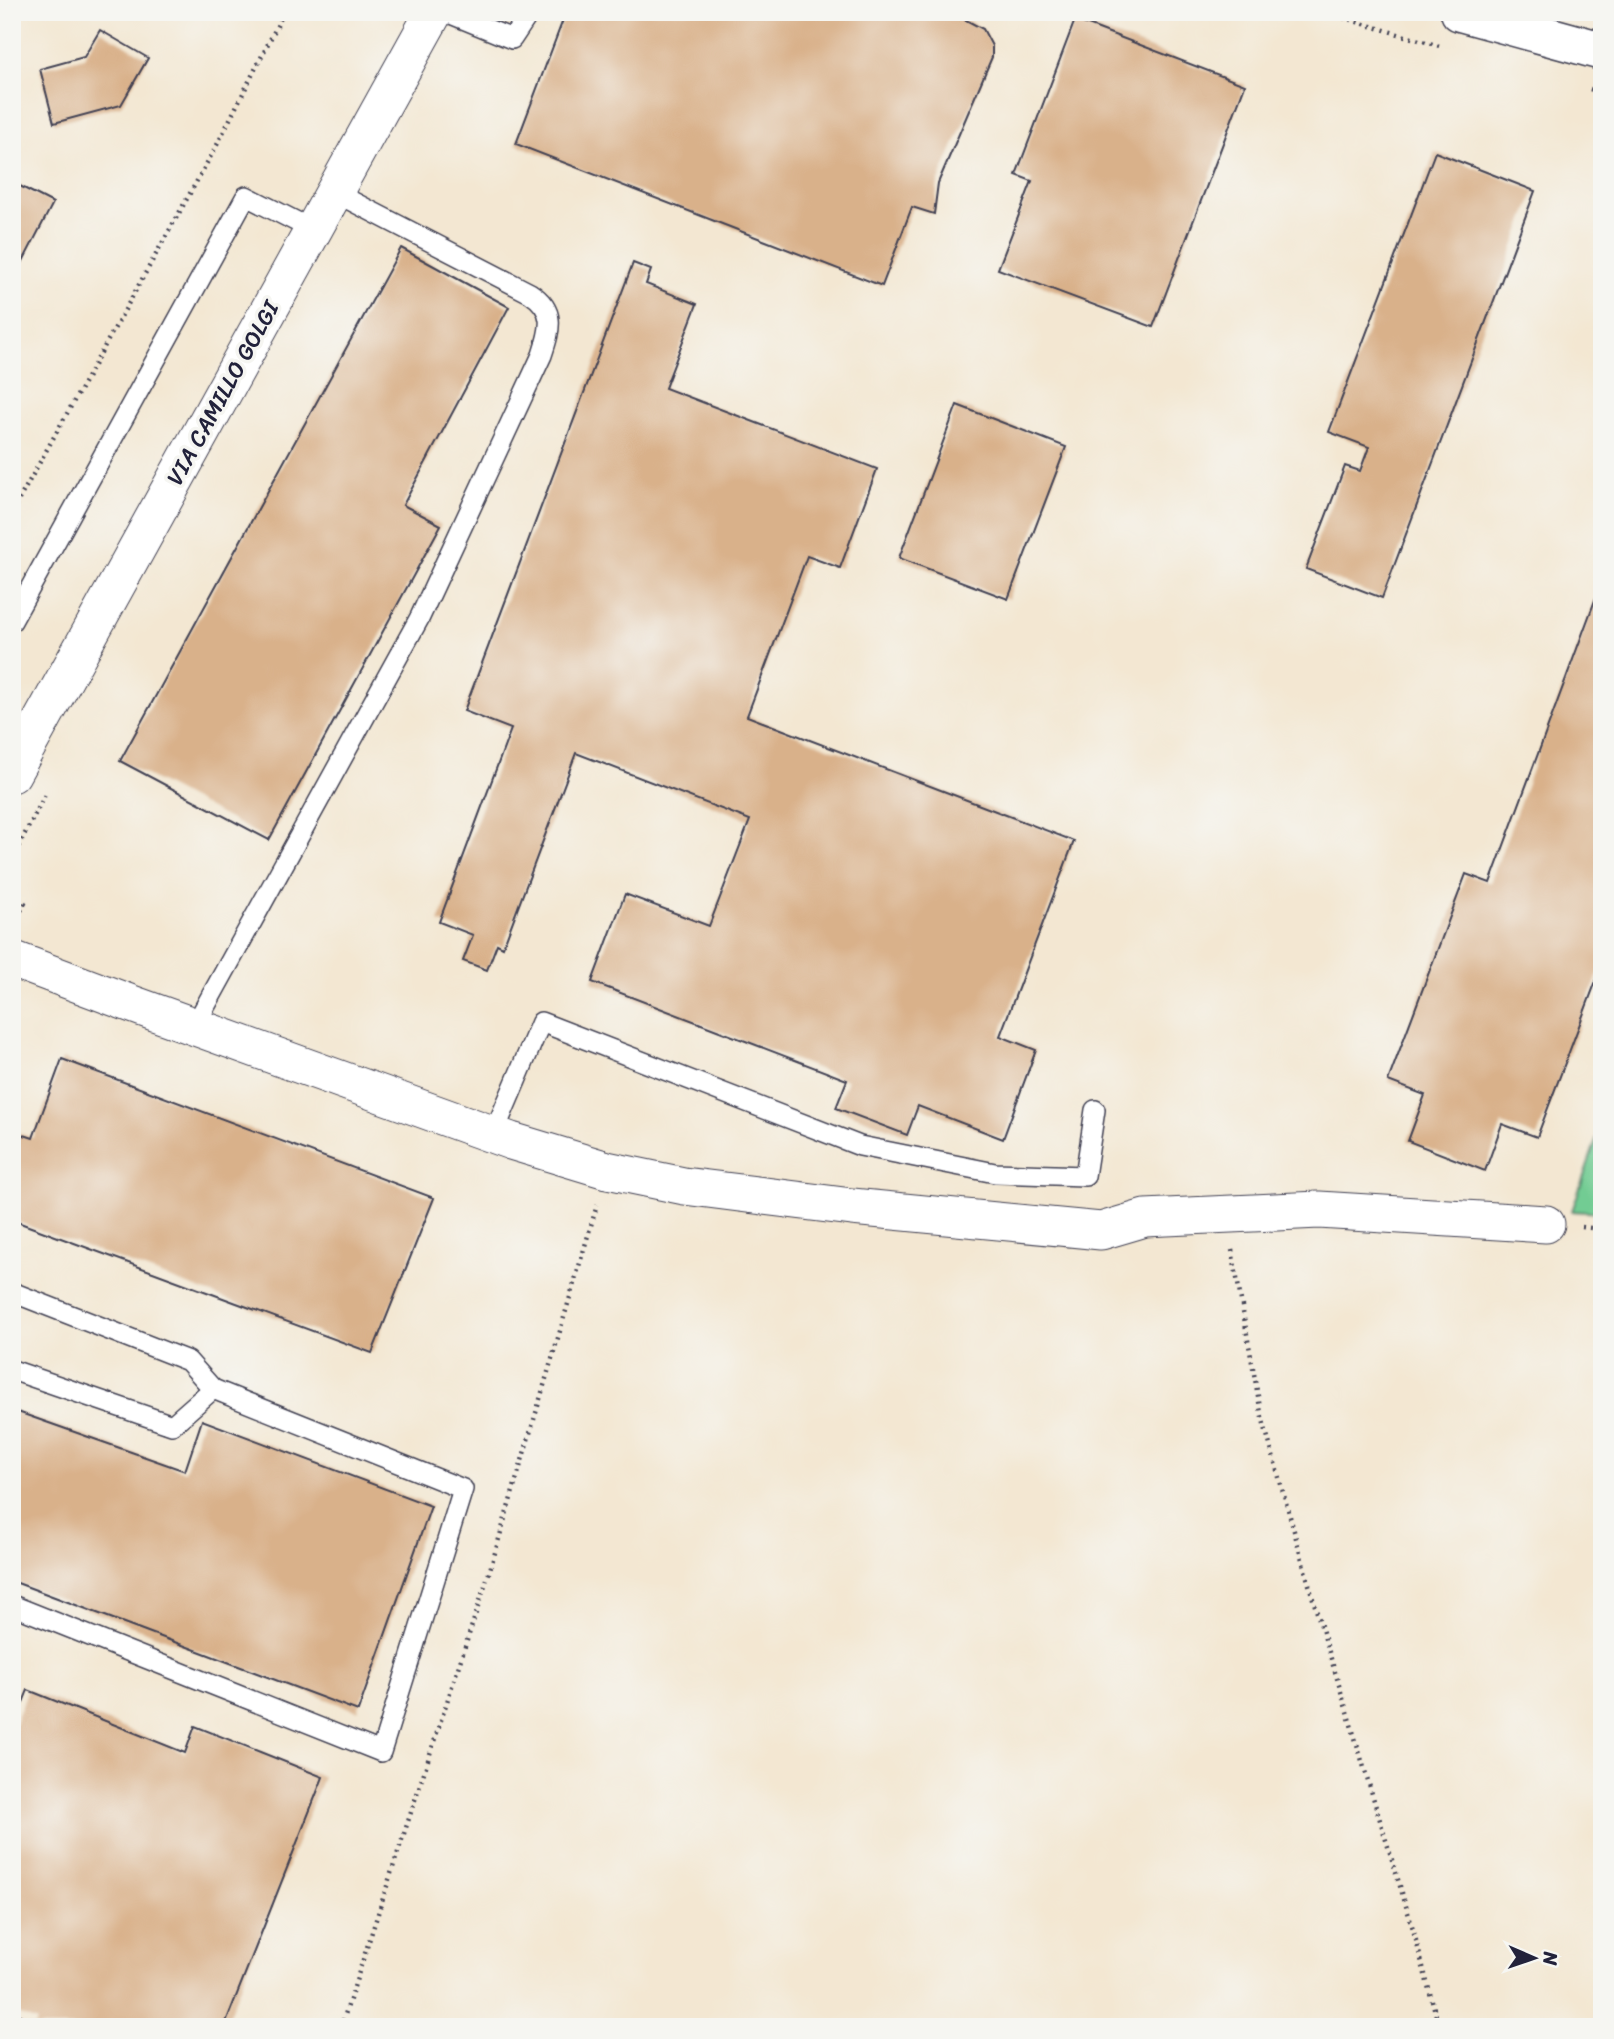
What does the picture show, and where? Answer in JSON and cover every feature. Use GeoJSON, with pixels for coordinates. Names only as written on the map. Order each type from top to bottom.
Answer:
{"type":"FeatureCollection","features":[{"type":"Feature","properties":{"kind":"street","name":"VIA CAMILLO GOLGI"},"geometry":{"type":"LineString","coordinates":[[12,774],[434,12]]}},
{"type":"Feature","properties":{"kind":"street"},"geometry":{"type":"LineString","coordinates":[[1460,12],[1602,51]]}},
{"type":"Feature","properties":{"kind":"street"},"geometry":{"type":"LineString","coordinates":[[12,958],[493,1135],[607,1170],[684,1186],[852,1207],[1101,1231],[1145,1218],[1319,1210],[1546,1224]]}},
{"type":"Feature","properties":{"kind":"lane"},"geometry":{"type":"LineString","coordinates":[[446,12],[512,39],[530,12]]}},
{"type":"Feature","properties":{"kind":"lane"},"geometry":{"type":"LineString","coordinates":[[194,1027],[420,617],[542,355],[550,331],[548,313],[542,301],[530,293],[334,192]]}},
{"type":"Feature","properties":{"kind":"lane"},"geometry":{"type":"LineString","coordinates":[[12,621],[246,196],[313,230]]}},
{"type":"Feature","properties":{"kind":"lane"},"geometry":{"type":"LineString","coordinates":[[493,1135],[541,1023],[860,1146],[995,1173],[1085,1176],[1095,1110]]}},
{"type":"Feature","properties":{"kind":"lane"},"geometry":{"type":"LineString","coordinates":[[12,1292],[188,1361],[213,1389],[463,1489],[381,1752],[12,1605]]}},
{"type":"Feature","properties":{"kind":"lane"},"geometry":{"type":"LineString","coordinates":[[12,1370],[172,1425],[213,1389]]}},
{"type":"Feature","properties":{"kind":"path"},"geometry":{"type":"LineString","coordinates":[[12,512],[217,145],[284,12]]}},
{"type":"Feature","properties":{"kind":"path"},"geometry":{"type":"LineString","coordinates":[[12,897],[25,903],[16,921]]}},
{"type":"Feature","properties":{"kind":"path"},"geometry":{"type":"LineString","coordinates":[[341,2027],[489,1573],[607,1170]]}},
{"type":"Feature","properties":{"kind":"path"},"geometry":{"type":"LineString","coordinates":[[1226,1215],[1261,1413],[1345,1711],[1413,1929],[1438,2027]]}},
{"type":"Feature","properties":{"kind":"green space"},"geometry":{"type":"Polygon","coordinates":[[[1602,1123],[1602,1213],[1572,1211],[1602,1123]]]}},
{"type":"Feature","properties":{"kind":"building"},"geometry":{"type":"Polygon","coordinates":[[[566,12],[951,12],[983,29],[992,46],[992,57],[938,183],[934,214],[912,207],[882,286],[516,144],[566,12]]]}},
{"type":"Feature","properties":{"kind":"building"},"geometry":{"type":"Polygon","coordinates":[[[1075,20],[1245,85],[1153,327],[998,269],[1032,181],[1016,175],[1075,20]]]}},
{"type":"Feature","properties":{"kind":"building"},"geometry":{"type":"Polygon","coordinates":[[[100,30],[148,58],[121,105],[54,123],[40,69],[84,57],[100,30]]]}},
{"type":"Feature","properties":{"kind":"building"},"geometry":{"type":"Polygon","coordinates":[[[1435,152],[1535,191],[1382,598],[1306,569],[1345,466],[1360,471],[1369,447],[1329,432],[1435,152]]]}},
{"type":"Feature","properties":{"kind":"building"},"geometry":{"type":"Polygon","coordinates":[[[12,182],[53,203],[21,265],[12,261],[12,182]]]}},
{"type":"Feature","properties":{"kind":"building"},"geometry":{"type":"Polygon","coordinates":[[[401,248],[509,307],[403,505],[441,525],[269,840],[120,761],[401,248]]]}},
{"type":"Feature","properties":{"kind":"building"},"geometry":{"type":"Polygon","coordinates":[[[633,263],[651,270],[646,284],[697,304],[665,388],[877,469],[840,568],[807,556],[747,716],[1074,841],[1000,1036],[1036,1050],[1003,1139],[918,1106],[907,1135],[836,1108],[847,1080],[592,982],[625,894],[709,926],[750,820],[576,753],[503,947],[497,944],[487,970],[463,961],[473,935],[439,922],[511,729],[464,711],[633,263]]]}},
{"type":"Feature","properties":{"kind":"building"},"geometry":{"type":"Polygon","coordinates":[[[957,405],[1066,447],[1008,599],[899,558],[957,405]]]}},
{"type":"Feature","properties":{"kind":"building"},"geometry":{"type":"Polygon","coordinates":[[[1601,584],[1602,965],[1537,1137],[1502,1124],[1485,1171],[1408,1141],[1425,1095],[1388,1081],[1466,874],[1490,883],[1601,584]]]}},
{"type":"Feature","properties":{"kind":"building"},"geometry":{"type":"Polygon","coordinates":[[[62,1059],[434,1198],[372,1353],[12,1220],[12,1131],[33,1138],[62,1059]]]}},
{"type":"Feature","properties":{"kind":"building"},"geometry":{"type":"Polygon","coordinates":[[[12,1410],[185,1471],[202,1420],[431,1506],[358,1711],[12,1581],[12,1410]]]}},
{"type":"Feature","properties":{"kind":"building"},"geometry":{"type":"Polygon","coordinates":[[[28,1690],[185,1753],[195,1726],[323,1777],[224,2027],[35,2027],[37,2022],[12,2012],[12,1730],[28,1690]]]}}]}
